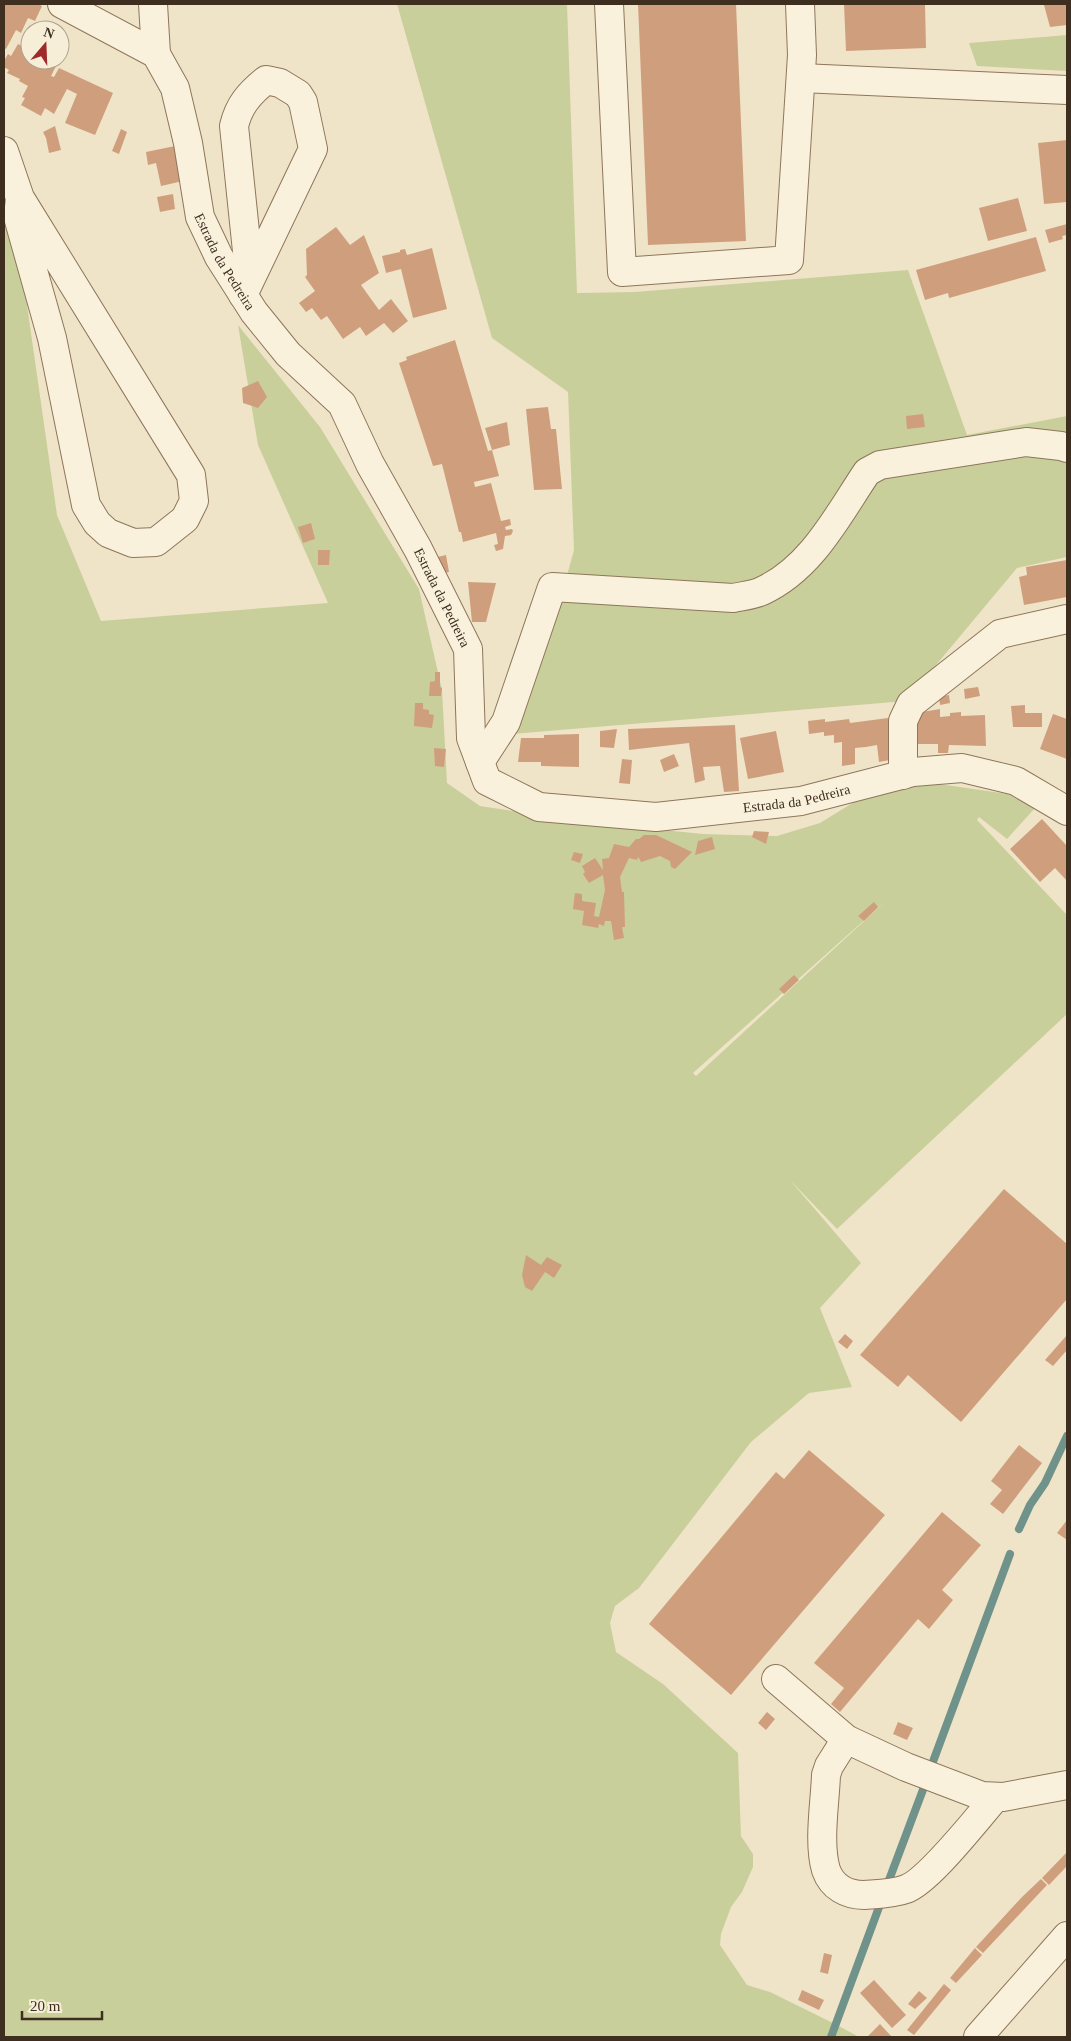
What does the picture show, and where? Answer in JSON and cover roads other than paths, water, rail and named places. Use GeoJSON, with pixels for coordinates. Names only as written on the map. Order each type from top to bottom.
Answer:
{"type":"FeatureCollection","features":[{"type":"Feature","properties":{"kind":"street"},"geometry":{"type":"LineString","coordinates":[[62,4],[156,54],[154,4]]}},
{"type":"Feature","properties":{"kind":"street"},"geometry":{"type":"LineString","coordinates":[[609,4],[622,272],[788,260],[800,78],[800,4]]}},
{"type":"Feature","properties":{"kind":"street","name":"Estrada da Pedreira"},"geometry":{"type":"LineString","coordinates":[[156,54],[175,88],[188,143],[200,218],[219,258],[247,287],[254,312],[288,354],[342,404],[370,464],[418,549],[468,649],[471,738],[487,781],[539,807],[656,817],[801,801],[913,772],[962,768],[1016,781],[1067,811]]}},
{"type":"Feature","properties":{"kind":"street"},"geometry":{"type":"LineString","coordinates":[[800,78],[1067,90]]}},
{"type":"Feature","properties":{"kind":"street"},"geometry":{"type":"LineString","coordinates":[[266,80],[280,83],[298,94],[303,102],[313,149],[247,287],[234,126],[238,110],[255,89],[266,80]]}},
{"type":"Feature","properties":{"kind":"street"},"geometry":{"type":"LineString","coordinates":[[4,151],[20,198],[191,475],[194,501],[185,519],[156,542],[134,543],[108,533],[97,523],[86,505],[52,338],[18,217],[20,198]]}},
{"type":"Feature","properties":{"kind":"street"},"geometry":{"type":"LineString","coordinates":[[480,762],[506,722],[552,587],[732,598],[761,592],[788,576],[814,551],[867,472],[880,464],[1026,442],[1067,448]]}},
{"type":"Feature","properties":{"kind":"street"},"geometry":{"type":"LineString","coordinates":[[903,775],[902,721],[911,704],[1000,634],[1067,619]]}},
{"type":"Feature","properties":{"kind":"street"},"geometry":{"type":"LineString","coordinates":[[776,1679],[846,1739],[906,1767],[982,1796],[1003,1797],[1067,1785]]}},
{"type":"Feature","properties":{"kind":"street"},"geometry":{"type":"LineString","coordinates":[[846,1739],[829,1766],[826,1775],[823,1849],[827,1871],[836,1888],[856,1895],[884,1894],[908,1889],[933,1869],[996,1796]]}},
{"type":"Feature","properties":{"kind":"street"},"geometry":{"type":"LineString","coordinates":[[978,2037],[1067,1936]]}},
{"type":"Feature","properties":{"kind":"waterway"},"geometry":{"type":"LineString","coordinates":[[1019,1529],[1030,1505],[1045,1483],[1067,1436]]}},
{"type":"Feature","properties":{"kind":"waterway"},"geometry":{"type":"LineString","coordinates":[[931,1767],[1010,1554]]}},
{"type":"Feature","properties":{"kind":"waterway"},"geometry":{"type":"LineString","coordinates":[[886,1888],[924,1787]]}},
{"type":"Feature","properties":{"kind":"waterway"},"geometry":{"type":"LineString","coordinates":[[831,2037],[882,1899]]}}]}
